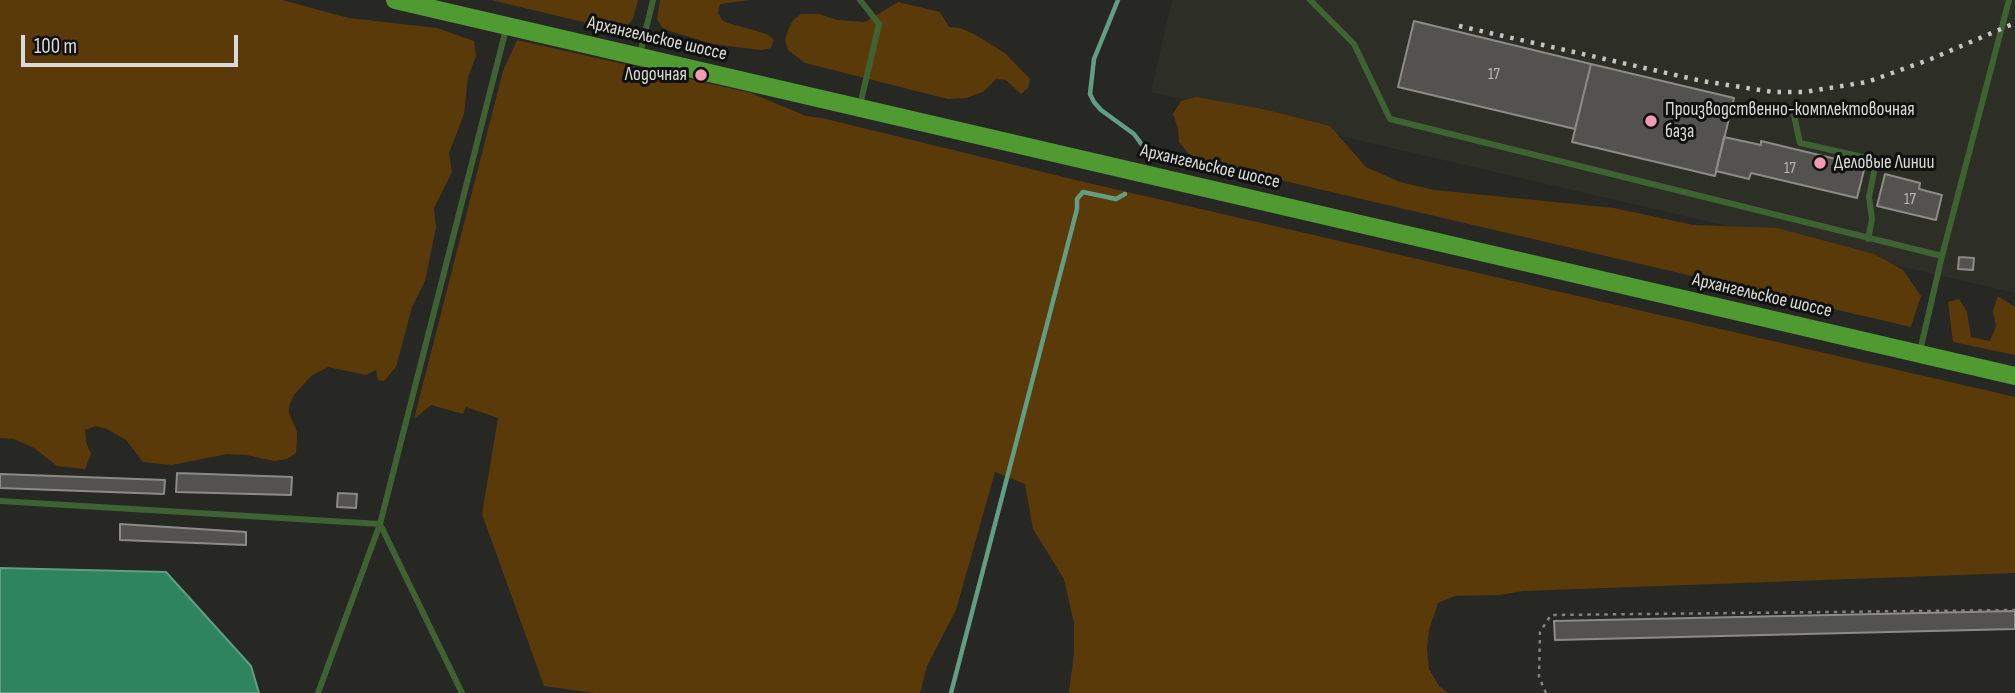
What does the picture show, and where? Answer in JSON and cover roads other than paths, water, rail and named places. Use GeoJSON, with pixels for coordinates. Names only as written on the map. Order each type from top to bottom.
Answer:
{"type":"FeatureCollection","features":[{"type":"Feature","properties":{"kind":"main road","name":"Архангельское шоссе"},"geometry":{"type":"LineString","coordinates":[[395,0],[2015,376]]}},
{"type":"Feature","properties":{"kind":"lane"},"geometry":{"type":"LineString","coordinates":[[640,56],[653,0]]}},
{"type":"Feature","properties":{"kind":"lane"},"geometry":{"type":"LineString","coordinates":[[860,0],[879,24],[860,106]]}},
{"type":"Feature","properties":{"kind":"lane"},"geometry":{"type":"LineString","coordinates":[[1311,0],[1353,44],[1390,119],[1941,256]]}},
{"type":"Feature","properties":{"kind":"lane"},"geometry":{"type":"LineString","coordinates":[[1919,354],[1941,256],[2009,0]]}},
{"type":"Feature","properties":{"kind":"lane"},"geometry":{"type":"LineString","coordinates":[[318,693],[380,524],[507,27]]}},
{"type":"Feature","properties":{"kind":"lane"},"geometry":{"type":"LineString","coordinates":[[1794,115],[1800,143],[1867,158],[1875,167],[1869,197],[1872,219],[1868,239]]}},
{"type":"Feature","properties":{"kind":"lane"},"geometry":{"type":"LineString","coordinates":[[0,501],[380,524]]}},
{"type":"Feature","properties":{"kind":"lane"},"geometry":{"type":"LineString","coordinates":[[380,524],[462,693]]}},
{"type":"Feature","properties":{"kind":"waterway"},"geometry":{"type":"LineString","coordinates":[[1118,0],[1094,59],[1090,94],[1101,110],[1134,134],[1145,149]]}},
{"type":"Feature","properties":{"kind":"waterway"},"geometry":{"type":"LineString","coordinates":[[951,693],[1077,209],[1077,199],[1083,192],[1116,199],[1125,194]]}},
{"type":"Feature","properties":{"kind":"railway"},"geometry":{"type":"LineString","coordinates":[[1459,26],[1702,81],[1773,92],[1804,92],[1867,82],[1931,59],[2015,23]]}},
{"type":"Feature","properties":{"kind":"place","name":"Лодочная"},"geometry":{"type":"Point","coordinates":[701,75]}},
{"type":"Feature","properties":{"kind":"place","name":"Производственно-комплектовочная база"},"geometry":{"type":"Point","coordinates":[1651,121]}},
{"type":"Feature","properties":{"kind":"place","name":"Деловые Линии"},"geometry":{"type":"Point","coordinates":[1820,163]}}]}
